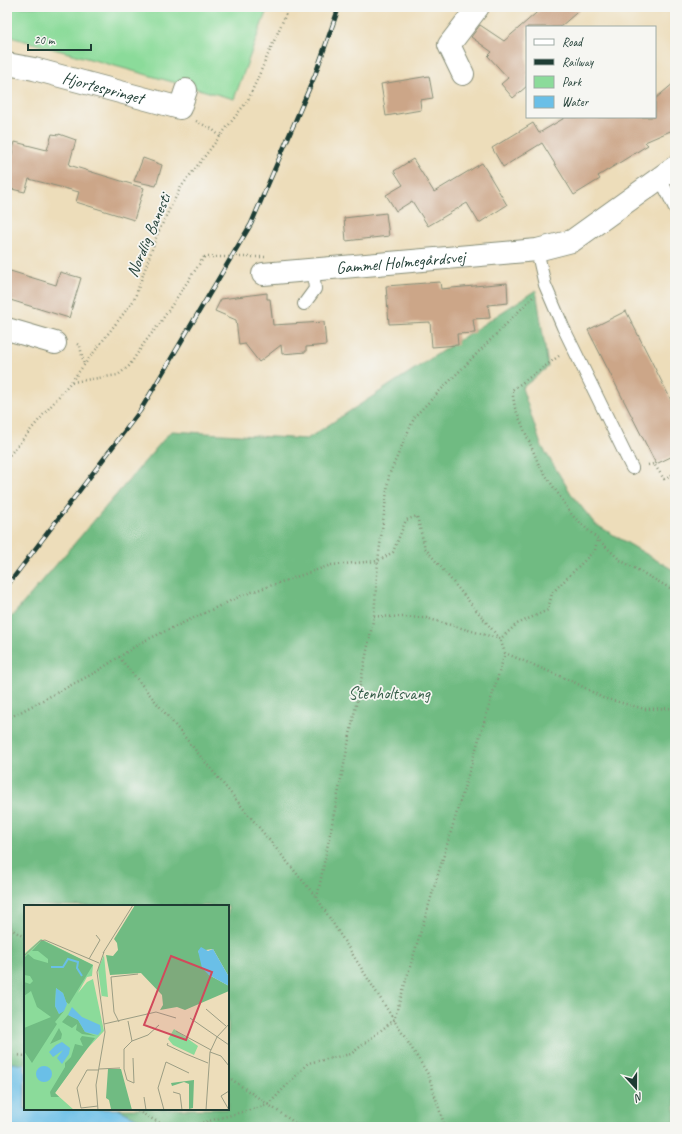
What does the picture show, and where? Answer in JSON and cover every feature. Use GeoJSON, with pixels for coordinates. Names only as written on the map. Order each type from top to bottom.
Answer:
{"type":"FeatureCollection","features":[{"type":"Feature","properties":{"kind":"street"},"geometry":{"type":"LineString","coordinates":[[463,74],[449,46],[478,7]]}},
{"type":"Feature","properties":{"kind":"street","name":"Hjortespringet"},"geometry":{"type":"LineString","coordinates":[[7,64],[183,99]]}},
{"type":"Feature","properties":{"kind":"street","name":"Gammel Holmegårdsvej"},"geometry":{"type":"LineString","coordinates":[[265,265],[313,270],[537,250],[572,241],[668,173]]}},
{"type":"Feature","properties":{"kind":"street"},"geometry":{"type":"LineString","coordinates":[[7,329],[55,343]]}},
{"type":"Feature","properties":{"kind":"lane","name":"Gammel Holmegårdsvej"},"geometry":{"type":"LineString","coordinates":[[668,173],[675,208]]}},
{"type":"Feature","properties":{"kind":"lane"},"geometry":{"type":"LineString","coordinates":[[537,250],[545,285],[573,347],[632,468]]}},
{"type":"Feature","properties":{"kind":"lane"},"geometry":{"type":"LineString","coordinates":[[304,304],[315,289],[313,270]]}},
{"type":"Feature","properties":{"kind":"path","name":"Nordlig Banesti"},"geometry":{"type":"LineString","coordinates":[[7,458],[71,382],[134,300],[157,235],[181,187],[248,100],[289,7]]}},
{"type":"Feature","properties":{"kind":"path"},"geometry":{"type":"LineString","coordinates":[[183,99],[191,119],[212,129],[221,137]]}},
{"type":"Feature","properties":{"kind":"path"},"geometry":{"type":"LineString","coordinates":[[71,382],[118,375],[128,366],[160,323],[204,257],[265,265]]}},
{"type":"Feature","properties":{"kind":"path"},"geometry":{"type":"LineString","coordinates":[[317,898],[374,616],[378,561],[389,474],[415,416],[545,285]]}},
{"type":"Feature","properties":{"kind":"path"},"geometry":{"type":"LineString","coordinates":[[573,347],[512,390],[515,408],[539,464],[572,515],[620,560],[675,591]]}},
{"type":"Feature","properties":{"kind":"path"},"geometry":{"type":"LineString","coordinates":[[632,468],[654,464],[664,479],[675,473]]}},
{"type":"Feature","properties":{"kind":"path"},"geometry":{"type":"LineString","coordinates":[[7,719],[96,672],[142,642],[243,595],[331,565],[378,561],[393,552],[406,520],[416,516],[425,548],[500,639],[504,654],[394,1020],[351,1054],[308,1063],[268,1105],[187,1127]]}},
{"type":"Feature","properties":{"kind":"path"},"geometry":{"type":"LineString","coordinates":[[500,639],[517,624],[548,610],[552,593],[595,550],[597,540]]}},
{"type":"Feature","properties":{"kind":"path"},"geometry":{"type":"LineString","coordinates":[[374,616],[426,618],[500,639]]}},
{"type":"Feature","properties":{"kind":"path"},"geometry":{"type":"LineString","coordinates":[[504,654],[576,683],[603,698],[645,709],[675,708]]}},
{"type":"Feature","properties":{"kind":"path"},"geometry":{"type":"LineString","coordinates":[[119,657],[317,898],[428,1074],[445,1127]]}},
{"type":"Feature","properties":{"kind":"path"},"geometry":{"type":"LineString","coordinates":[[7,926],[24,937]]}},
{"type":"Feature","properties":{"kind":"path"},"geometry":{"type":"LineString","coordinates":[[7,1054],[24,1056]]}},
{"type":"Feature","properties":{"kind":"path"},"geometry":{"type":"LineString","coordinates":[[229,1078],[301,1127]]}},
{"type":"Feature","properties":{"kind":"path"},"geometry":{"type":"LineString","coordinates":[[136,1110],[167,1127]]}},
{"type":"Feature","properties":{"kind":"green space"},"geometry":{"type":"Polygon","coordinates":[[[7,7],[268,7],[234,99],[7,36],[7,7]]]}},
{"type":"Feature","properties":{"kind":"green space","name":"Stenholtsvang"},"geometry":{"type":"Polygon","coordinates":[[[536,290],[548,367],[522,388],[541,445],[572,495],[595,524],[675,571],[675,1127],[154,1127],[120,1110],[229,1110],[229,905],[24,905],[24,1065],[7,1062],[7,622],[171,431],[307,439],[536,290]]]}},
{"type":"Feature","properties":{"kind":"water"},"geometry":{"type":"Polygon","coordinates":[[[7,1062],[24,1065],[24,1110],[120,1110],[154,1127],[7,1127],[7,1062]]]}},
{"type":"Feature","properties":{"kind":"building"},"geometry":{"type":"Polygon","coordinates":[[[543,7],[583,7],[561,26],[526,26],[526,87],[513,98],[501,84],[508,78],[488,56],[492,52],[471,37],[480,25],[504,41],[543,7]]]}},
{"type":"Feature","properties":{"kind":"building"},"geometry":{"type":"Polygon","coordinates":[[[429,76],[433,98],[420,100],[421,110],[386,116],[381,84],[429,76]]]}},
{"type":"Feature","properties":{"kind":"building"},"geometry":{"type":"Polygon","coordinates":[[[675,82],[675,129],[645,142],[648,145],[598,176],[600,179],[574,195],[542,143],[503,167],[492,148],[533,123],[539,133],[564,118],[656,118],[656,98],[675,82]]]}},
{"type":"Feature","properties":{"kind":"building"},"geometry":{"type":"Polygon","coordinates":[[[52,134],[59,134],[76,140],[69,165],[144,188],[134,220],[76,202],[79,192],[29,179],[25,192],[7,188],[7,174],[15,142],[47,150],[52,134]]]}},
{"type":"Feature","properties":{"kind":"building"},"geometry":{"type":"Polygon","coordinates":[[[143,158],[162,165],[156,186],[134,181],[143,158]]]}},
{"type":"Feature","properties":{"kind":"building"},"geometry":{"type":"Polygon","coordinates":[[[413,159],[434,192],[482,163],[507,205],[479,223],[467,203],[428,226],[412,201],[396,211],[386,195],[403,185],[394,171],[413,159]]]}},
{"type":"Feature","properties":{"kind":"building"},"geometry":{"type":"Polygon","coordinates":[[[386,213],[389,236],[346,241],[344,218],[386,213]]]}},
{"type":"Feature","properties":{"kind":"building"},"geometry":{"type":"Polygon","coordinates":[[[7,270],[56,285],[60,272],[81,278],[69,318],[7,299],[7,270]]]}},
{"type":"Feature","properties":{"kind":"building"},"geometry":{"type":"Polygon","coordinates":[[[440,282],[441,289],[507,283],[508,303],[488,305],[490,318],[473,319],[475,333],[457,334],[458,345],[432,347],[430,322],[389,324],[386,286],[440,282]]]}},
{"type":"Feature","properties":{"kind":"building"},"geometry":{"type":"Polygon","coordinates":[[[267,293],[267,299],[270,299],[273,325],[324,322],[326,345],[306,347],[306,352],[282,354],[281,345],[259,362],[245,344],[239,345],[236,320],[215,311],[221,299],[267,293]]]}},
{"type":"Feature","properties":{"kind":"building"},"geometry":{"type":"Polygon","coordinates":[[[626,311],[675,408],[675,455],[656,464],[588,330],[626,311]]]}},
{"type":"Feature","properties":{"kind":"railway"},"geometry":{"type":"LineString","coordinates":[[7,586],[140,411],[251,224],[315,75],[339,7]]}}]}
